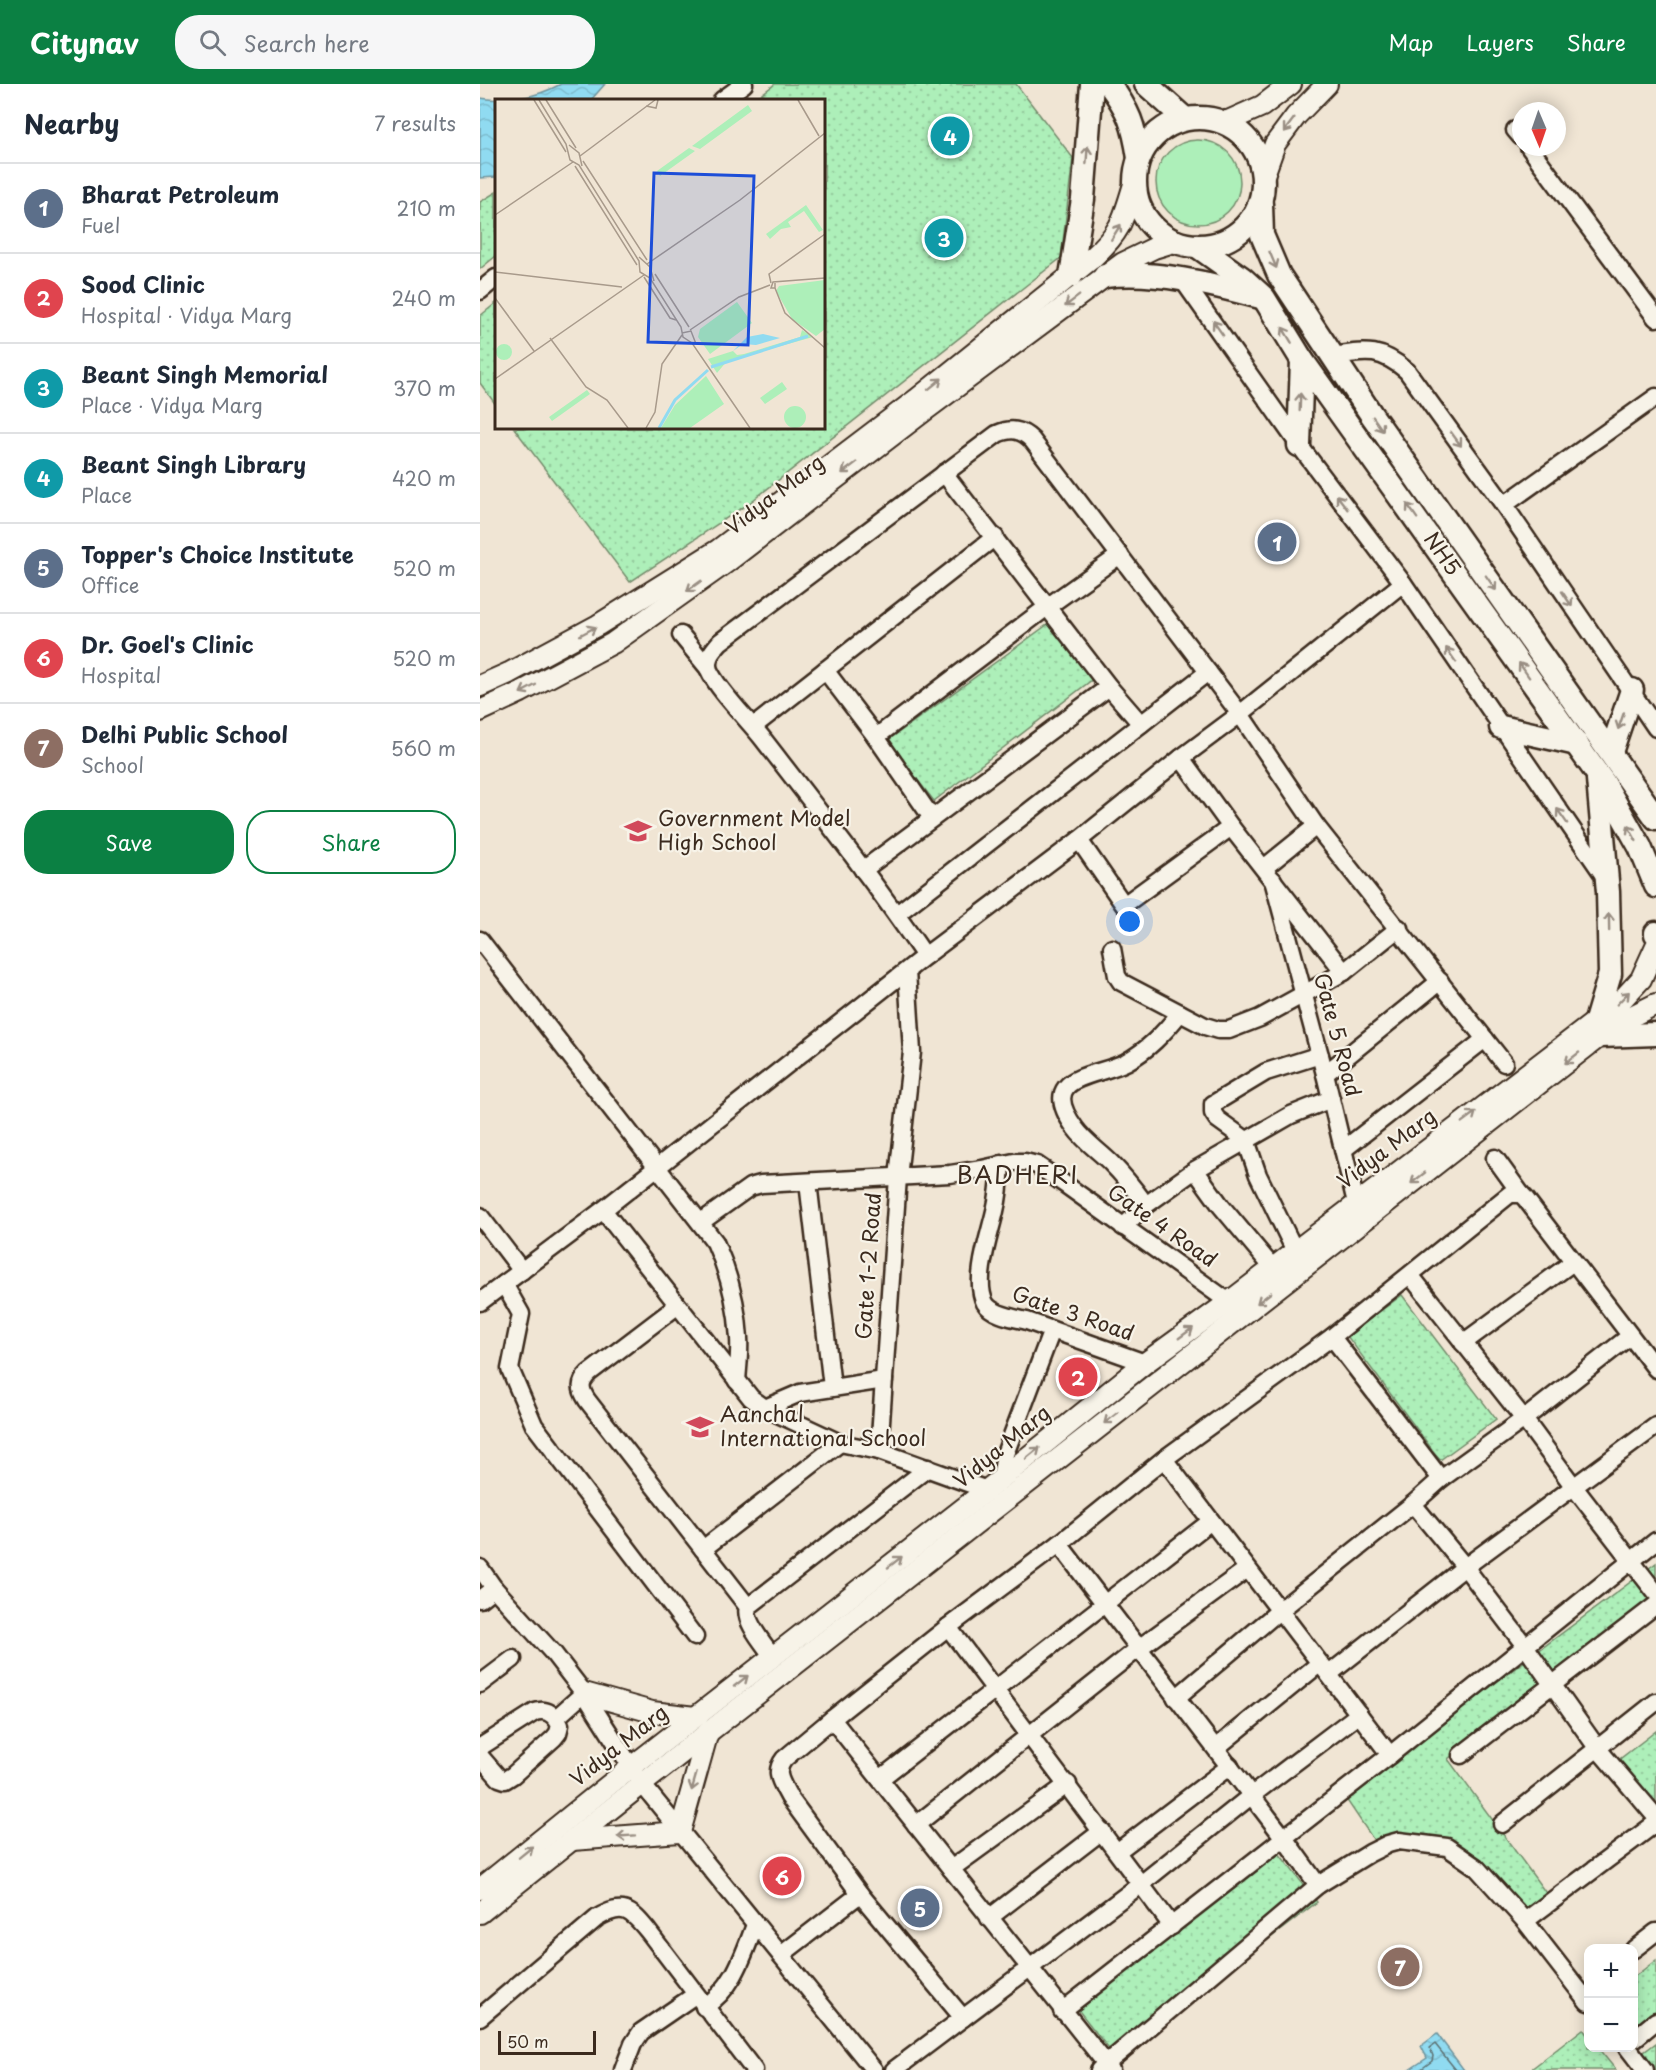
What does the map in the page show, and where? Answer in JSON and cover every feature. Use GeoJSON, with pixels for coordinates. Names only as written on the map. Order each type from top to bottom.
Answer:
{"type":"FeatureCollection","features":[{"type":"Feature","properties":{"kind":"highway"},"geometry":{"type":"LineString","coordinates":[[1071,276],[1083,199],[1092,84]]}},
{"type":"Feature","properties":{"kind":"highway","name":"NH5"},"geometry":{"type":"LineString","coordinates":[[1109,84],[1124,104],[1134,129],[1139,158]]}},
{"type":"Feature","properties":{"kind":"highway"},"geometry":{"type":"LineString","coordinates":[[1146,84],[1185,119]]}},
{"type":"Feature","properties":{"kind":"highway","name":"NH5"},"geometry":{"type":"LineString","coordinates":[[1656,818],[1378,423],[1280,275],[1262,235],[1261,204],[1264,175],[1257,153],[1238,130],[1226,122],[1212,119],[1185,119],[1158,133],[1150,139],[1139,158],[1134,184],[1143,215],[1157,232],[1187,244],[1242,278],[1264,298],[1302,360],[1598,774],[1640,847],[1656,886]]}},
{"type":"Feature","properties":{"kind":"highway","name":"NH5"},"geometry":{"type":"LineString","coordinates":[[1187,244],[1217,245],[1247,226],[1261,204]]}},
{"type":"Feature","properties":{"kind":"highway"},"geometry":{"type":"LineString","coordinates":[[1105,276],[1182,279],[1264,298]]}},
{"type":"Feature","properties":{"kind":"highway"},"geometry":{"type":"LineString","coordinates":[[1299,445],[1302,360]]}},
{"type":"Feature","properties":{"kind":"highway"},"geometry":{"type":"LineString","coordinates":[[1611,752],[1632,690]]}},
{"type":"Feature","properties":{"kind":"highway"},"geometry":{"type":"LineString","coordinates":[[1501,727],[1577,744]]}},
{"type":"Feature","properties":{"kind":"highway"},"geometry":{"type":"LineString","coordinates":[[1598,774],[1607,881],[1610,974],[1598,1029],[1656,1034]]}},
{"type":"Feature","properties":{"kind":"main road"},"geometry":{"type":"LineString","coordinates":[[1226,122],[1262,106],[1291,84]]}},
{"type":"Feature","properties":{"kind":"main road"},"geometry":{"type":"LineString","coordinates":[[1264,175],[1275,144],[1296,116],[1328,84]]}},
{"type":"Feature","properties":{"kind":"main road","name":"Vidya Marg"},"geometry":{"type":"LineString","coordinates":[[480,686],[598,626],[718,550],[917,399],[1110,242],[1123,222],[1134,184]]}},
{"type":"Feature","properties":{"kind":"main road","name":"Vidya Marg"},"geometry":{"type":"LineString","coordinates":[[480,711],[522,692],[613,643],[727,562],[1123,263],[1143,253],[1187,244]]}},
{"type":"Feature","properties":{"kind":"main road","name":"Vidya Marg"},"geometry":{"type":"LineString","coordinates":[[480,1913],[1598,1029],[1641,979],[1656,946]]}},
{"type":"Feature","properties":{"kind":"main road","name":"Vidya Marg"},"geometry":{"type":"LineString","coordinates":[[480,1889],[694,1717],[994,1485],[1144,1363],[1229,1302],[1356,1203],[1598,1029],[1656,1004]]}},
{"type":"Feature","properties":{"kind":"main road"},"geometry":{"type":"LineString","coordinates":[[584,1693],[652,1712],[694,1717]]}},
{"type":"Feature","properties":{"kind":"main road"},"geometry":{"type":"LineString","coordinates":[[572,1840],[680,1832],[708,1732]]}},
{"type":"Feature","properties":{"kind":"street"},"geometry":{"type":"LineString","coordinates":[[723,99],[744,84]]}},
{"type":"Feature","properties":{"kind":"street"},"geometry":{"type":"LineString","coordinates":[[1536,156],[1656,318]]}},
{"type":"Feature","properties":{"kind":"street"},"geometry":{"type":"LineString","coordinates":[[480,291],[495,279]]}},
{"type":"Feature","properties":{"kind":"street"},"geometry":{"type":"LineString","coordinates":[[1182,279],[1299,445],[1403,583],[1607,881]]}},
{"type":"Feature","properties":{"kind":"street"},"geometry":{"type":"LineString","coordinates":[[1333,356],[1357,352],[1377,353],[1393,360],[1407,371],[1504,505],[1656,728]]}},
{"type":"Feature","properties":{"kind":"street"},"geometry":{"type":"LineString","coordinates":[[1504,505],[1656,397]]}},
{"type":"Feature","properties":{"kind":"street"},"geometry":{"type":"LineString","coordinates":[[708,668],[711,654],[720,642],[996,434],[1009,429],[1021,431],[1032,440],[1240,714],[1316,826],[1399,928],[1504,1064]]}},
{"type":"Feature","properties":{"kind":"street"},"geometry":{"type":"LineString","coordinates":[[944,473],[1109,687],[1141,724]]}},
{"type":"Feature","properties":{"kind":"street"},"geometry":{"type":"LineString","coordinates":[[754,726],[995,537]]}},
{"type":"Feature","properties":{"kind":"street"},"geometry":{"type":"LineString","coordinates":[[876,737],[1047,607],[1120,555]]}},
{"type":"Feature","properties":{"kind":"street"},"geometry":{"type":"LineString","coordinates":[[480,1302],[659,1167],[907,970],[1079,840],[1403,583]]}},
{"type":"Feature","properties":{"kind":"street"},"geometry":{"type":"LineString","coordinates":[[681,635],[718,684],[754,726],[897,914],[925,956]]}},
{"type":"Feature","properties":{"kind":"street"},"geometry":{"type":"LineString","coordinates":[[825,670],[876,737],[932,818]]}},
{"type":"Feature","properties":{"kind":"street"},"geometry":{"type":"LineString","coordinates":[[897,914],[1208,672]]}},
{"type":"Feature","properties":{"kind":"street"},"geometry":{"type":"LineString","coordinates":[[863,870],[1109,687]]}},
{"type":"Feature","properties":{"kind":"street"},"geometry":{"type":"LineString","coordinates":[[1181,758],[1231,827],[1344,972]]}},
{"type":"Feature","properties":{"kind":"street"},"geometry":{"type":"LineString","coordinates":[[1268,874],[1316,826]]}},
{"type":"Feature","properties":{"kind":"street"},"geometry":{"type":"LineString","coordinates":[[1079,840],[1124,905],[1231,827]]}},
{"type":"Feature","properties":{"kind":"street","name":"Gate 5 Road"},"geometry":{"type":"LineString","coordinates":[[1268,874],[1304,994],[1356,1203]]}},
{"type":"Feature","properties":{"kind":"street"},"geometry":{"type":"LineString","coordinates":[[1112,948],[1121,982],[1205,1026],[1228,1030],[1260,1018],[1344,972],[1399,928]]}},
{"type":"Feature","properties":{"kind":"street"},"geometry":{"type":"LineString","coordinates":[[480,940],[716,1242],[723,1259],[736,1317],[739,1340],[737,1381]]}},
{"type":"Feature","properties":{"kind":"street","name":"Gate 1-2 Road"},"geometry":{"type":"LineString","coordinates":[[879,1451],[898,1177],[912,1052],[907,970]]}},
{"type":"Feature","properties":{"kind":"street"},"geometry":{"type":"LineString","coordinates":[[1325,1074],[1440,981]]}},
{"type":"Feature","properties":{"kind":"street"},"geometry":{"type":"LineString","coordinates":[[1146,1205],[1121,1173],[1074,1127],[1068,1117],[1063,1096],[1064,1089],[1079,1077],[1116,1066],[1139,1053],[1164,1033],[1180,1013]]}},
{"type":"Feature","properties":{"kind":"street"},"geometry":{"type":"LineString","coordinates":[[1343,1150],[1485,1039]]}},
{"type":"Feature","properties":{"kind":"street"},"geometry":{"type":"LineString","coordinates":[[1295,1251],[1258,1176],[1246,1140],[1217,1119],[1214,1104],[1266,1072],[1320,1055]]}},
{"type":"Feature","properties":{"kind":"street"},"geometry":{"type":"LineString","coordinates":[[1123,1227],[1146,1205],[1195,1170],[1291,1115],[1331,1099]]}},
{"type":"Feature","properties":{"kind":"street"},"geometry":{"type":"LineString","coordinates":[[1495,1158],[1656,1370]]}},
{"type":"Feature","properties":{"kind":"street","name":"Gate 4 Road"},"geometry":{"type":"LineString","coordinates":[[701,1222],[750,1187],[761,1184],[968,1172],[1001,1164],[1025,1162],[1037,1165],[1229,1302]]}},
{"type":"Feature","properties":{"kind":"street","name":"Gate 3 Road"},"geometry":{"type":"LineString","coordinates":[[1001,1164],[999,1190],[982,1274],[982,1288],[986,1303],[993,1310],[1007,1316],[1144,1363]]}},
{"type":"Feature","properties":{"kind":"street"},"geometry":{"type":"LineString","coordinates":[[1195,1170],[1221,1206],[1273,1268]]}},
{"type":"Feature","properties":{"kind":"street"},"geometry":{"type":"LineString","coordinates":[[808,1182],[832,1387]]}},
{"type":"Feature","properties":{"kind":"street"},"geometry":{"type":"LineString","coordinates":[[963,2018],[860,1894],[789,1797],[778,1773],[778,1766],[789,1754],[948,1627],[1059,1544],[1164,1459],[1332,1337],[1492,1206],[1510,1194],[1521,1194]]}},
{"type":"Feature","properties":{"kind":"street"},"geometry":{"type":"LineString","coordinates":[[603,1210],[751,1398],[765,1408],[840,1443],[879,1451],[928,1468],[994,1485],[1052,1330]]}},
{"type":"Feature","properties":{"kind":"street"},"geometry":{"type":"LineString","coordinates":[[480,1216],[522,1271]]}},
{"type":"Feature","properties":{"kind":"street"},"geometry":{"type":"LineString","coordinates":[[1463,1342],[1573,1262]]}},
{"type":"Feature","properties":{"kind":"street"},"geometry":{"type":"LineString","coordinates":[[1410,1275],[1524,1419],[1656,1593]]}},
{"type":"Feature","properties":{"kind":"street"},"geometry":{"type":"LineString","coordinates":[[504,1284],[520,1314],[510,1369],[534,1425],[695,1637]]}},
{"type":"Feature","properties":{"kind":"street"},"geometry":{"type":"LineString","coordinates":[[677,1306],[589,1373],[582,1381],[581,1389],[587,1400],[748,1607]]}},
{"type":"Feature","properties":{"kind":"street"},"geometry":{"type":"LineString","coordinates":[[1176,1698],[1442,1479],[1524,1419],[1630,1336]]}},
{"type":"Feature","properties":{"kind":"street"},"geometry":{"type":"LineString","coordinates":[[1332,1337],[1442,1479]]}},
{"type":"Feature","properties":{"kind":"street"},"geometry":{"type":"LineString","coordinates":[[765,1408],[800,1393],[884,1380]]}},
{"type":"Feature","properties":{"kind":"street"},"geometry":{"type":"LineString","coordinates":[[1216,1748],[1656,1426]]}},
{"type":"Feature","properties":{"kind":"street"},"geometry":{"type":"LineString","coordinates":[[703,1549],[840,1443]]}},
{"type":"Feature","properties":{"kind":"street"},"geometry":{"type":"LineString","coordinates":[[1164,1459],[1390,1755]]}},
{"type":"Feature","properties":{"kind":"street"},"geometry":{"type":"LineString","coordinates":[[773,1657],[748,1620],[746,1612],[748,1607],[928,1468]]}},
{"type":"Feature","properties":{"kind":"street"},"geometry":{"type":"LineString","coordinates":[[1413,1504],[1465,1567],[1525,1646],[1598,1749],[1656,1817]]}},
{"type":"Feature","properties":{"kind":"street"},"geometry":{"type":"LineString","coordinates":[[880,1779],[1211,1521]]}},
{"type":"Feature","properties":{"kind":"street"},"geometry":{"type":"LineString","coordinates":[[1062,2011],[1390,1755],[1656,1541]]}},
{"type":"Feature","properties":{"kind":"street"},"geometry":{"type":"LineString","coordinates":[[1059,1544],[1230,1766],[1318,1885]]}},
{"type":"Feature","properties":{"kind":"street"},"geometry":{"type":"LineString","coordinates":[[480,1568],[494,1588],[554,1654],[584,1693],[642,1784],[874,2070]]}},
{"type":"Feature","properties":{"kind":"street"},"geometry":{"type":"LineString","coordinates":[[916,1825],[1139,1648],[1247,1569]]}},
{"type":"Feature","properties":{"kind":"street"},"geometry":{"type":"LineString","coordinates":[[480,1599],[494,1588]]}},
{"type":"Feature","properties":{"kind":"street"},"geometry":{"type":"LineString","coordinates":[[1461,1755],[1656,1605]]}},
{"type":"Feature","properties":{"kind":"street"},"geometry":{"type":"LineString","coordinates":[[948,1627],[1068,1784],[1172,1926]]}},
{"type":"Feature","properties":{"kind":"street"},"geometry":{"type":"LineString","coordinates":[[480,1684],[513,1659]]}},
{"type":"Feature","properties":{"kind":"street"},"geometry":{"type":"LineString","coordinates":[[556,1718],[584,1693]]}},
{"type":"Feature","properties":{"kind":"street"},"geometry":{"type":"LineString","coordinates":[[1502,1824],[1656,1702]]}},
{"type":"Feature","properties":{"kind":"street"},"geometry":{"type":"LineString","coordinates":[[480,1750],[482,1746],[535,1712],[542,1710],[547,1712],[556,1718],[560,1725],[554,1738],[505,1780],[499,1778],[480,1756]]}},
{"type":"Feature","properties":{"kind":"street"},"geometry":{"type":"LineString","coordinates":[[894,2070],[1141,1884],[1252,1795],[1359,1714]]}},
{"type":"Feature","properties":{"kind":"street"},"geometry":{"type":"LineString","coordinates":[[832,1719],[1105,2068],[1318,1885],[1388,1844],[1399,1841],[1447,1847],[1476,1867],[1583,1985]]}},
{"type":"Feature","properties":{"kind":"street"},"geometry":{"type":"LineString","coordinates":[[1118,1851],[1230,1766]]}},
{"type":"Feature","properties":{"kind":"street"},"geometry":{"type":"LineString","coordinates":[[951,1869],[1068,1784]]}},
{"type":"Feature","properties":{"kind":"street"},"geometry":{"type":"LineString","coordinates":[[1526,1921],[1656,1823]]}},
{"type":"Feature","properties":{"kind":"street"},"geometry":{"type":"LineString","coordinates":[[989,1918],[1102,1831]]}},
{"type":"Feature","properties":{"kind":"street"},"geometry":{"type":"LineString","coordinates":[[782,1955],[860,1894]]}},
{"type":"Feature","properties":{"kind":"street"},"geometry":{"type":"LineString","coordinates":[[480,2016],[597,1918],[616,1909],[629,1911],[754,2070]]}},
{"type":"Feature","properties":{"kind":"street"},"geometry":{"type":"LineString","coordinates":[[623,2070],[633,2044],[641,2032],[700,2001],[715,2001],[737,1971],[755,1925]]}},
{"type":"Feature","properties":{"kind":"street"},"geometry":{"type":"LineString","coordinates":[[1638,1946],[1656,1932]]}},
{"type":"Feature","properties":{"kind":"street"},"geometry":{"type":"LineString","coordinates":[[1638,2036],[1656,2021]]}},
{"type":"Feature","properties":{"kind":"street"},"geometry":{"type":"LineString","coordinates":[[1631,2052],[1645,2070]]}},
{"type":"Feature","properties":{"kind":"green space"},"geometry":{"type":"Polygon","coordinates":[[[775,84],[1016,84],[1073,158],[1061,258],[748,504],[630,582],[515,429],[825,429],[825,99],[755,99],[775,84]]]}},
{"type":"Feature","properties":{"kind":"green space"},"geometry":{"type":"Polygon","coordinates":[[[1190,140],[1206,140],[1222,147],[1233,158],[1240,174],[1237,198],[1228,212],[1206,224],[1190,224],[1174,217],[1163,206],[1156,190],[1156,174],[1163,158],[1174,147],[1190,140]]]}},
{"type":"Feature","properties":{"kind":"green space"},"geometry":{"type":"Polygon","coordinates":[[[495,193],[495,257],[480,269],[480,202],[495,193]]]}},
{"type":"Feature","properties":{"kind":"green space"},"geometry":{"type":"Polygon","coordinates":[[[495,304],[495,404],[480,383],[480,316],[495,304]]]}},
{"type":"Feature","properties":{"kind":"green space"},"geometry":{"type":"Polygon","coordinates":[[[1051,622],[1093,679],[934,801],[887,741],[1051,622]]]}},
{"type":"Feature","properties":{"kind":"green space"},"geometry":{"type":"Polygon","coordinates":[[[1402,1295],[1496,1419],[1440,1460],[1347,1336],[1402,1295]]]}},
{"type":"Feature","properties":{"kind":"green space"},"geometry":{"type":"Polygon","coordinates":[[[1656,1563],[1656,1598],[1448,1759],[1554,1904],[1531,1920],[1468,1850],[1439,1840],[1379,1848],[1344,1796],[1656,1563]]]}},
{"type":"Feature","properties":{"kind":"green space"},"geometry":{"type":"Polygon","coordinates":[[[1656,1731],[1656,1814],[1616,1762],[1656,1731]]]}},
{"type":"Feature","properties":{"kind":"green space"},"geometry":{"type":"Polygon","coordinates":[[[1278,1852],[1317,1902],[1115,2057],[1076,2007],[1278,1852]]]}},
{"type":"Feature","properties":{"kind":"green space"},"geometry":{"type":"Polygon","coordinates":[[[1656,1960],[1656,2013],[1638,2027],[1638,1998],[1638,1974],[1656,1960]]]}},
{"type":"Feature","properties":{"kind":"green space"},"geometry":{"type":"Polygon","coordinates":[[[1583,2029],[1584,2052],[1601,2052],[1616,2070],[1530,2070],[1583,2029]]]}},
{"type":"Feature","properties":{"kind":"green space"},"geometry":{"type":"Polygon","coordinates":[[[1656,2043],[1656,2070],[1652,2070],[1640,2055],[1656,2043]]]}},
{"type":"Feature","properties":{"kind":"water"},"geometry":{"type":"Polygon","coordinates":[[[561,84],[605,84],[592,99],[512,99],[542,92],[561,84]]]}},
{"type":"Feature","properties":{"kind":"water"},"geometry":{"type":"Polygon","coordinates":[[[480,98],[495,99],[495,177],[480,178],[480,98]]]}},
{"type":"Feature","properties":{"kind":"water"},"geometry":{"type":"Polygon","coordinates":[[[1437,2034],[1464,2070],[1409,2070],[1427,2058],[1421,2046],[1437,2034]]]}},
{"type":"Feature","properties":{"kind":"place","name":"Beant Singh Library"},"geometry":{"type":"Point","coordinates":[950,136]}},
{"type":"Feature","properties":{"kind":"place","name":"Beant Singh Memorial"},"geometry":{"type":"Point","coordinates":[944,238]}},
{"type":"Feature","properties":{"kind":"place","name":"Bharat Petroleum"},"geometry":{"type":"Point","coordinates":[1277,542]}},
{"type":"Feature","properties":{"kind":"place","name":"Government Model High School"},"geometry":{"type":"Point","coordinates":[638,831]}},
{"type":"Feature","properties":{"kind":"place","name":"Sood Clinic"},"geometry":{"type":"Point","coordinates":[1078,1377]}},
{"type":"Feature","properties":{"kind":"place","name":"Aanchal International School"},"geometry":{"type":"Point","coordinates":[700,1427]}},
{"type":"Feature","properties":{"kind":"place","name":"Dr. Goel's Clinic"},"geometry":{"type":"Point","coordinates":[782,1876]}},
{"type":"Feature","properties":{"kind":"place","name":"Topper's Choice Institute"},"geometry":{"type":"Point","coordinates":[920,1908]}},
{"type":"Feature","properties":{"kind":"place","name":"Delhi Public School"},"geometry":{"type":"Point","coordinates":[1400,1967]}},
{"type":"Feature","properties":{"kind":"district","name":"BADHERI"},"geometry":{"type":"Point","coordinates":[1018,1176]}}]}
